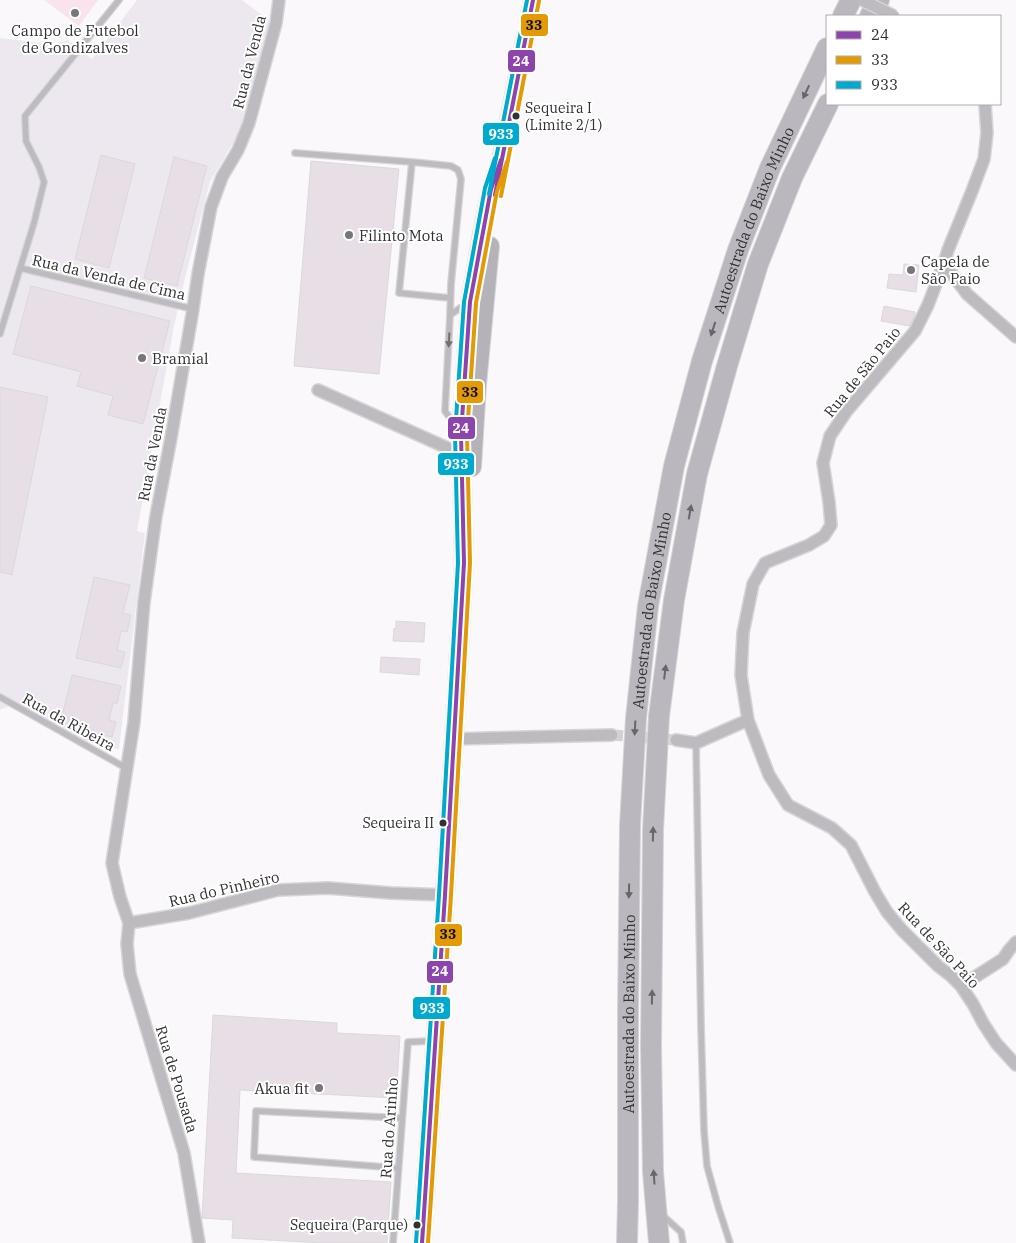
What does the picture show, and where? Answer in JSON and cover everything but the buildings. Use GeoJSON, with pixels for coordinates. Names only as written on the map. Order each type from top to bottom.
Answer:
{"type":"FeatureCollection","features":[{"type":"Feature","properties":{"kind":"highway"},"geometry":{"type":"LineString","coordinates":[[844,15],[851,0]]}},
{"type":"Feature","properties":{"kind":"highway"},"geometry":{"type":"LineString","coordinates":[[870,15],[878,0]]}},
{"type":"Feature","properties":{"kind":"highway","name":"Autoestrada do Baixo Minho"},"geometry":{"type":"LineString","coordinates":[[626,1243],[628,1202],[630,825],[636,718],[648,606],[674,466],[702,361],[738,250],[770,168],[826,50]]}},
{"type":"Feature","properties":{"kind":"highway","name":"Autoestrada do Baixo Minho"},"geometry":{"type":"LineString","coordinates":[[659,1243],[653,1172],[651,1046],[653,830],[660,716],[674,600],[697,474],[758,264],[792,178],[828,105]]}},
{"type":"Feature","properties":{"kind":"highway","name":"Autoestrada do Baixo Minho"},"geometry":{"type":"LineString","coordinates":[[618,1243],[628,1202]]}},
{"type":"Feature","properties":{"kind":"highway","name":"Autoestrada do Baixo Minho"},"geometry":{"type":"LineString","coordinates":[[628,1202],[634,1223],[634,1243]]}},
{"type":"Feature","properties":{"kind":"main road"},"geometry":{"type":"LineString","coordinates":[[422,1243],[445,895],[464,563],[470,523],[479,360],[494,205],[501,160],[533,0]]}},
{"type":"Feature","properties":{"kind":"main road"},"geometry":{"type":"LineString","coordinates":[[464,563],[461,434],[456,416],[473,280],[490,197],[501,160]]}},
{"type":"Feature","properties":{"kind":"street","name":"Rua da Venda"},"geometry":{"type":"LineString","coordinates":[[129,923],[120,897],[112,863],[134,722],[144,602],[156,516],[211,207],[222,177],[238,150],[249,123],[276,23],[279,0]]}},
{"type":"Feature","properties":{"kind":"street"},"geometry":{"type":"LineString","coordinates":[[862,0],[892,15]]}},
{"type":"Feature","properties":{"kind":"street","name":"Rua de São Paio"},"geometry":{"type":"LineString","coordinates":[[985,105],[987,133],[984,159],[928,305],[915,331],[846,412],[830,436],[823,463],[830,502],[831,525],[824,536],[810,545],[765,563],[753,584],[743,633],[741,675],[748,720],[770,775],[788,806],[832,828],[851,845],[887,912],[902,930],[961,986],[974,1004],[996,1043],[1016,1065]]}},
{"type":"Feature","properties":{"kind":"street"},"geometry":{"type":"LineString","coordinates":[[944,263],[967,294],[1016,336]]}},
{"type":"Feature","properties":{"kind":"street"},"geometry":{"type":"LineString","coordinates":[[318,390],[461,454]]}},
{"type":"Feature","properties":{"kind":"street"},"geometry":{"type":"LineString","coordinates":[[676,740],[696,743],[748,720]]}},
{"type":"Feature","properties":{"kind":"street"},"geometry":{"type":"LineString","coordinates":[[453,739],[612,735]]}},
{"type":"Feature","properties":{"kind":"street","name":"Rua do Pinheiro"},"geometry":{"type":"LineString","coordinates":[[129,923],[189,914],[278,890],[328,888],[445,895]]}},
{"type":"Feature","properties":{"kind":"street","name":"Rua de Pousada"},"geometry":{"type":"LineString","coordinates":[[129,923],[127,944],[130,974],[184,1153],[199,1243]]}},
{"type":"Feature","properties":{"kind":"street"},"geometry":{"type":"LineString","coordinates":[[961,986],[1003,959],[1016,942]]}},
{"type":"Feature","properties":{"kind":"lane"},"geometry":{"type":"LineString","coordinates":[[0,334],[34,223],[44,182],[39,167],[26,142],[25,116],[119,0]]}},
{"type":"Feature","properties":{"kind":"lane"},"geometry":{"type":"LineString","coordinates":[[295,153],[451,166],[458,170],[461,179],[450,298],[445,411],[456,416],[472,402],[477,385]]}},
{"type":"Feature","properties":{"kind":"lane"},"geometry":{"type":"LineString","coordinates":[[412,162],[399,293],[450,298]]}},
{"type":"Feature","properties":{"kind":"lane","name":"Rua da Venda de Cima"},"geometry":{"type":"LineString","coordinates":[[20,268],[193,309]]}},
{"type":"Feature","properties":{"kind":"lane"},"geometry":{"type":"LineString","coordinates":[[450,314],[470,302],[476,316],[479,360]]}},
{"type":"Feature","properties":{"kind":"lane","name":"Rua da Ribeira"},"geometry":{"type":"LineString","coordinates":[[0,697],[126,768]]}},
{"type":"Feature","properties":{"kind":"lane"},"geometry":{"type":"LineString","coordinates":[[696,743],[704,1131],[707,1166],[730,1243]]}},
{"type":"Feature","properties":{"kind":"lane","name":"Rua do Arinho"},"geometry":{"type":"LineString","coordinates":[[393,1243],[408,1042],[435,1041]]}},
{"type":"Feature","properties":{"kind":"lane"},"geometry":{"type":"LineString","coordinates":[[398,1168],[254,1157],[256,1111],[402,1118]]}},
{"type":"Feature","properties":{"kind":"lane"},"geometry":{"type":"LineString","coordinates":[[656,1209],[681,1232],[683,1243]]}},
{"type":"Feature","properties":{"kind":"shaded area","name":"Campo de Futebol de Gondizalves"},"geometry":{"type":"Polygon","coordinates":[[[44,0],[98,0],[79,26],[44,0]]]}},
{"type":"Feature","properties":{"kind":"shaded area"},"geometry":{"type":"Polygon","coordinates":[[[137,0],[242,0],[270,21],[242,123],[236,138],[210,182],[174,326],[137,531],[145,533],[119,749],[77,740],[14,704],[0,710],[0,38],[53,44],[68,40],[92,59],[137,0]]]}},
{"type":"Feature","properties":{"kind":"tunnel"},"geometry":{"type":"LineString","coordinates":[[612,735],[676,740]]}},
{"type":"Feature","properties":{"kind":"transit line","name":"933"},"geometry":{"type":"LineString","coordinates":[[489,194],[527,0]]}},
{"type":"Feature","properties":{"kind":"transit line","name":"24"},"geometry":{"type":"LineString","coordinates":[[495,195],[533,0]]}},
{"type":"Feature","properties":{"kind":"transit line","name":"33"},"geometry":{"type":"LineString","coordinates":[[501,196],[539,1]]}},
{"type":"Feature","properties":{"kind":"transit line","name":"933"},"geometry":{"type":"LineString","coordinates":[[416,1243],[439,895],[458,563],[455,434],[464,302],[485,188],[495,158]]}},
{"type":"Feature","properties":{"kind":"transit line","name":"24"},"geometry":{"type":"LineString","coordinates":[[422,1243],[445,895],[464,563],[461,434],[470,302],[491,189],[501,160]]}},
{"type":"Feature","properties":{"kind":"transit line","name":"33"},"geometry":{"type":"LineString","coordinates":[[428,1243],[451,895],[470,563],[467,434],[476,303],[497,191],[507,162]]}},
{"type":"Feature","properties":{"kind":"place","name":"Campo de Futebol de Gondizalves"},"geometry":{"type":"Point","coordinates":[75,13]}},
{"type":"Feature","properties":{"kind":"place","name":"Sequeira I (Limite 2/1)"},"geometry":{"type":"Point","coordinates":[516,116]}},
{"type":"Feature","properties":{"kind":"place","name":"Filinto Mota"},"geometry":{"type":"Point","coordinates":[349,235]}},
{"type":"Feature","properties":{"kind":"place","name":"Capela de São Paio"},"geometry":{"type":"Point","coordinates":[911,270]}},
{"type":"Feature","properties":{"kind":"place","name":"Bramial"},"geometry":{"type":"Point","coordinates":[142,358]}},
{"type":"Feature","properties":{"kind":"place","name":"Sequeira II"},"geometry":{"type":"Point","coordinates":[443,823]}},
{"type":"Feature","properties":{"kind":"place","name":"Akua fit"},"geometry":{"type":"Point","coordinates":[319,1088]}},
{"type":"Feature","properties":{"kind":"place","name":"Sequeira (Parque)"},"geometry":{"type":"Point","coordinates":[417,1225]}}]}
